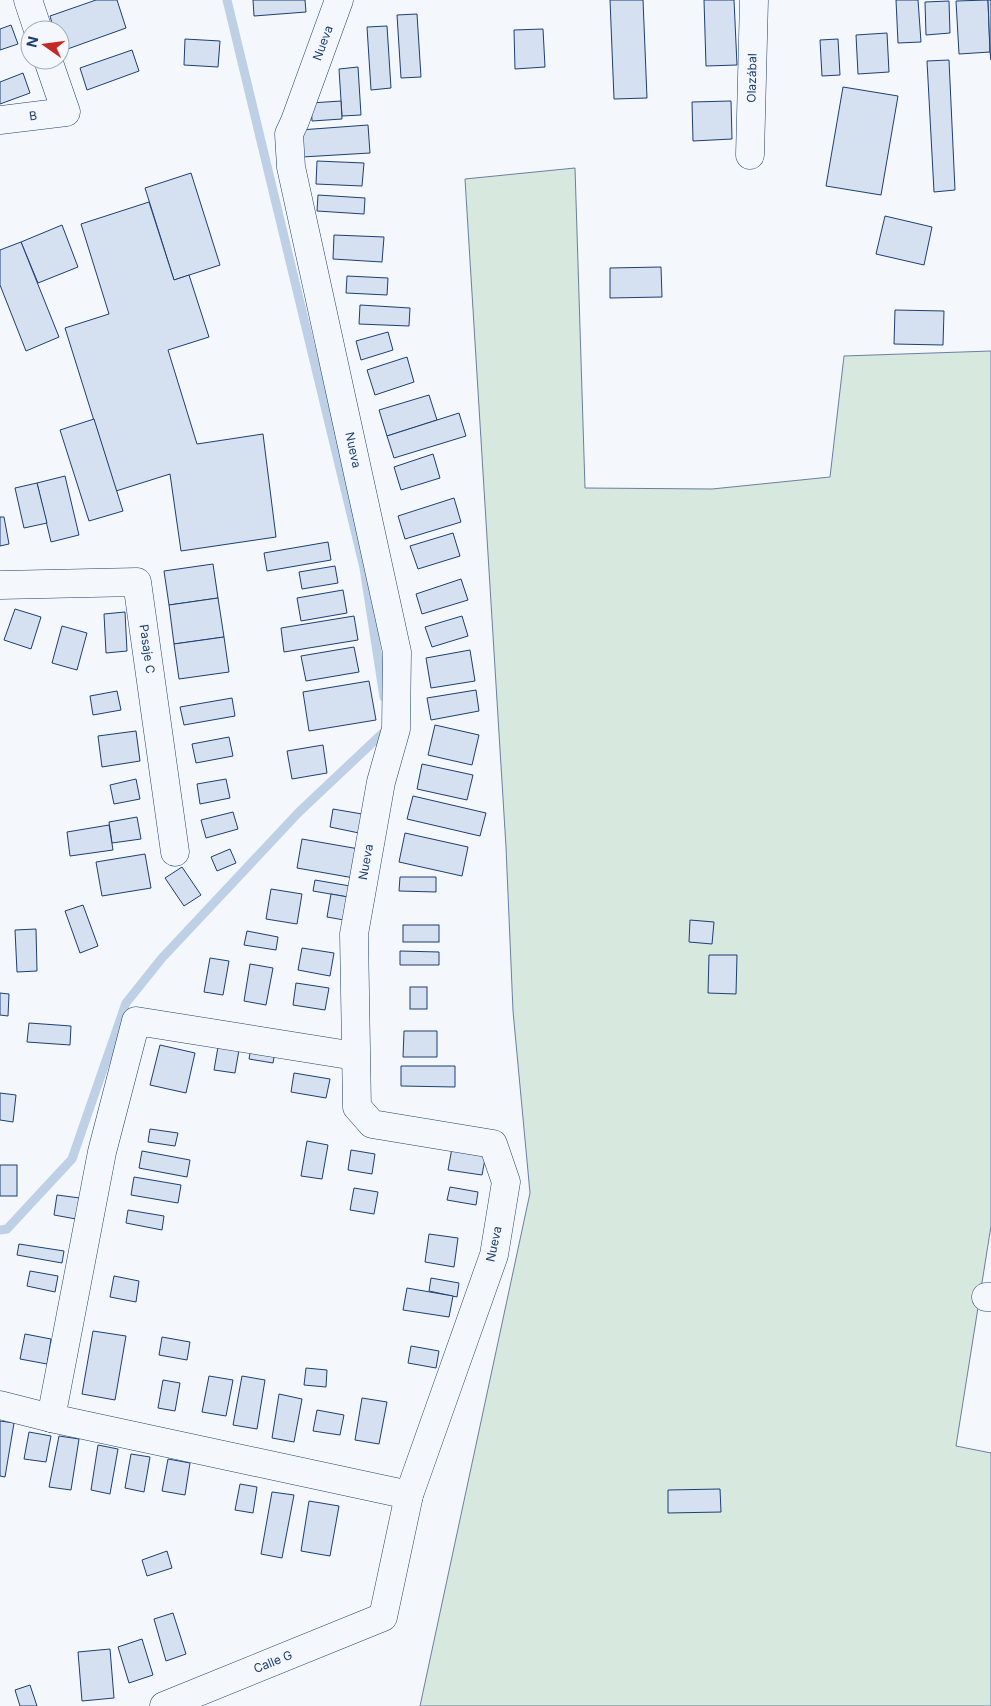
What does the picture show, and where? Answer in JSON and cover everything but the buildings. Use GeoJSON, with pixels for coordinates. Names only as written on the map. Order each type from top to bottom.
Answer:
{"type":"FeatureCollection","features":[{"type":"Feature","properties":{"kind":"street"},"geometry":{"type":"LineString","coordinates":[[28,0],[35,20]]}},
{"type":"Feature","properties":{"kind":"street","name":"Nueva"},"geometry":{"type":"LineString","coordinates":[[339,0],[289,134],[291,167],[397,652],[396,729],[380,782],[354,934],[357,1108],[372,1124],[493,1144],[506,1182],[494,1255],[409,1495],[383,1617]]}},
{"type":"Feature","properties":{"kind":"street","name":"Olazábal"},"geometry":{"type":"LineString","coordinates":[[750,155],[754,0]]}},
{"type":"Feature","properties":{"kind":"street","name":"B"},"geometry":{"type":"LineString","coordinates":[[0,120],[66,112],[51,70]]}},
{"type":"Feature","properties":{"kind":"street","name":"Pasaje C"},"geometry":{"type":"LineString","coordinates":[[0,585],[137,582],[175,852]]}},
{"type":"Feature","properties":{"kind":"street"},"geometry":{"type":"LineString","coordinates":[[51,1418],[102,1152],[136,1021],[355,1056]]}},
{"type":"Feature","properties":{"kind":"street"},"geometry":{"type":"LineString","coordinates":[[0,1405],[51,1418],[409,1495]]}},
{"type":"Feature","properties":{"kind":"street","name":"Calle G"},"geometry":{"type":"LineString","coordinates":[[164,1706],[383,1617]]}},
{"type":"Feature","properties":{"kind":"shaded area"},"geometry":{"type":"Polygon","coordinates":[[[575,168],[585,488],[712,489],[830,477],[844,356],[991,351],[991,1226],[956,1446],[991,1453],[991,1706],[420,1706],[530,1193],[513,1011],[506,847],[465,179],[575,168]]]}},
{"type":"Feature","properties":{"kind":"waterway"},"geometry":{"type":"LineString","coordinates":[[227,0],[364,568],[384,697]]}},
{"type":"Feature","properties":{"kind":"waterway"},"geometry":{"type":"LineString","coordinates":[[0,1230],[7,1229],[72,1159],[126,1003],[162,958],[299,812],[387,729]]}}]}
